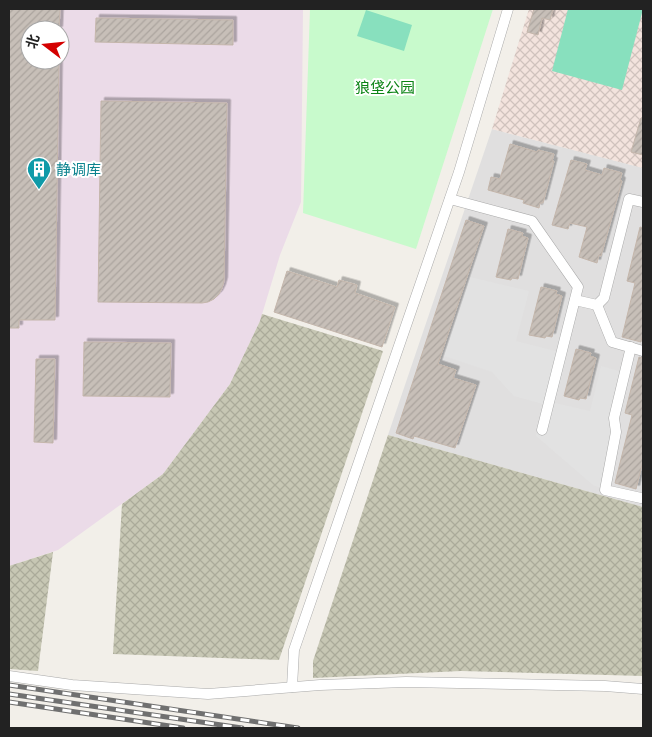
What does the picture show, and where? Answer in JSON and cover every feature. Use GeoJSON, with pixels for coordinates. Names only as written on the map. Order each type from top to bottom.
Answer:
{"type":"FeatureCollection","features":[{"type":"Feature","properties":{"kind":"street"},"geometry":{"type":"LineString","coordinates":[[292,688],[294,650],[450,199],[508,9]]}},
{"type":"Feature","properties":{"kind":"street"},"geometry":{"type":"LineString","coordinates":[[450,199],[532,221],[578,287],[542,430]]}},
{"type":"Feature","properties":{"kind":"street"},"geometry":{"type":"LineString","coordinates":[[597,305],[604,298],[629,199],[643,202]]}},
{"type":"Feature","properties":{"kind":"street"},"geometry":{"type":"LineString","coordinates":[[575,300],[597,305]]}},
{"type":"Feature","properties":{"kind":"street"},"geometry":{"type":"LineString","coordinates":[[597,305],[612,342],[643,351]]}},
{"type":"Feature","properties":{"kind":"street"},"geometry":{"type":"LineString","coordinates":[[631,347],[614,418],[616,432],[605,490],[641,498]]}},
{"type":"Feature","properties":{"kind":"street"},"geometry":{"type":"LineString","coordinates":[[9,676],[72,685],[208,694],[320,685],[406,682],[643,688]]}},
{"type":"Feature","properties":{"kind":"shaded area"},"geometry":{"type":"Polygon","coordinates":[[[9,9],[303,9],[301,202],[280,255],[260,321],[230,384],[163,474],[58,550],[9,566],[9,9]]]}},
{"type":"Feature","properties":{"kind":"shaded area"},"geometry":{"type":"Polygon","coordinates":[[[529,9],[643,9],[643,168],[492,129],[529,9]]]}},
{"type":"Feature","properties":{"kind":"shaded area"},"geometry":{"type":"Polygon","coordinates":[[[492,129],[643,168],[643,507],[388,435],[492,129]]]}},
{"type":"Feature","properties":{"kind":"shaded area"},"geometry":{"type":"Polygon","coordinates":[[[470,277],[529,291],[516,341],[567,354],[555,403],[590,411],[601,366],[622,372],[613,432],[601,488],[593,485],[536,436],[543,404],[514,396],[492,372],[444,356],[470,277]]]}},
{"type":"Feature","properties":{"kind":"shaded area"},"geometry":{"type":"Polygon","coordinates":[[[262,314],[383,351],[279,660],[113,654],[122,504],[163,474],[230,384],[262,314]]]}},
{"type":"Feature","properties":{"kind":"shaded area"},"geometry":{"type":"Polygon","coordinates":[[[388,435],[643,507],[643,676],[461,671],[313,678],[313,661],[388,435]]]}},
{"type":"Feature","properties":{"kind":"shaded area"},"geometry":{"type":"Polygon","coordinates":[[[53,552],[38,671],[9,669],[9,566],[53,552]]]}},
{"type":"Feature","properties":{"kind":"green space","name":"狼垡公园"},"geometry":{"type":"Polygon","coordinates":[[[310,9],[493,9],[416,249],[303,213],[310,9]]]}},
{"type":"Feature","properties":{"kind":"green space"},"geometry":{"type":"Polygon","coordinates":[[[568,9],[643,9],[622,90],[552,71],[568,9]]]}},
{"type":"Feature","properties":{"kind":"green space"},"geometry":{"type":"Polygon","coordinates":[[[366,10],[412,25],[404,51],[357,36],[366,10]]]}},
{"type":"Feature","properties":{"kind":"building","name":"静调库"},"geometry":{"type":"Polygon","coordinates":[[[9,9],[60,9],[59,20],[20,20],[20,70],[59,70],[55,320],[19,320],[19,328],[9,328],[9,9]]]}},
{"type":"Feature","properties":{"kind":"building"},"geometry":{"type":"Polygon","coordinates":[[[534,9],[553,9],[550,20],[542,18],[538,35],[527,32],[534,9]]]}},
{"type":"Feature","properties":{"kind":"building"},"geometry":{"type":"Polygon","coordinates":[[[96,18],[233,20],[233,45],[95,42],[96,18]]]}},
{"type":"Feature","properties":{"kind":"building"},"geometry":{"type":"Polygon","coordinates":[[[101,101],[227,103],[224,281],[219,294],[214,299],[202,303],[98,302],[101,101]]]}},
{"type":"Feature","properties":{"kind":"building"},"geometry":{"type":"Polygon","coordinates":[[[641,118],[643,118],[643,155],[631,152],[641,118]]]}},
{"type":"Feature","properties":{"kind":"building"},"geometry":{"type":"Polygon","coordinates":[[[510,144],[537,152],[538,150],[554,154],[552,161],[554,161],[543,203],[540,203],[539,208],[523,203],[524,200],[488,190],[491,177],[500,179],[510,144]]]}},
{"type":"Feature","properties":{"kind":"building"},"geometry":{"type":"Polygon","coordinates":[[[571,160],[587,164],[585,170],[602,175],[604,168],[622,173],[620,180],[622,181],[601,256],[599,255],[597,263],[579,257],[587,227],[570,223],[568,229],[552,225],[571,160]]]}},
{"type":"Feature","properties":{"kind":"building"},"geometry":{"type":"Polygon","coordinates":[[[466,220],[484,226],[438,364],[456,370],[453,378],[476,385],[455,448],[414,436],[413,439],[396,433],[466,220]]]}},
{"type":"Feature","properties":{"kind":"building"},"geometry":{"type":"Polygon","coordinates":[[[640,227],[643,228],[643,334],[641,342],[622,337],[635,283],[627,281],[640,227]]]}},
{"type":"Feature","properties":{"kind":"building"},"geometry":{"type":"Polygon","coordinates":[[[508,229],[523,233],[522,236],[528,238],[518,279],[512,278],[511,280],[496,277],[508,229]]]}},
{"type":"Feature","properties":{"kind":"building"},"geometry":{"type":"Polygon","coordinates":[[[287,271],[337,287],[339,280],[357,285],[355,293],[395,307],[382,347],[274,312],[287,271]]]}},
{"type":"Feature","properties":{"kind":"building"},"geometry":{"type":"Polygon","coordinates":[[[541,287],[557,291],[556,294],[562,296],[552,337],[546,336],[545,338],[529,335],[541,287]]]}},
{"type":"Feature","properties":{"kind":"building"},"geometry":{"type":"Polygon","coordinates":[[[84,342],[171,343],[170,397],[83,396],[84,342]]]}},
{"type":"Feature","properties":{"kind":"building"},"geometry":{"type":"Polygon","coordinates":[[[576,349],[591,353],[590,356],[596,358],[586,399],[580,398],[579,400],[564,396],[576,349]]]}},
{"type":"Feature","properties":{"kind":"building"},"geometry":{"type":"Polygon","coordinates":[[[639,357],[643,358],[643,461],[636,489],[615,483],[632,415],[625,413],[639,357]]]}},
{"type":"Feature","properties":{"kind":"building"},"geometry":{"type":"Polygon","coordinates":[[[36,359],[55,359],[53,443],[34,442],[36,359]]]}},
{"type":"Feature","properties":{"kind":"railway"},"geometry":{"type":"LineString","coordinates":[[9,685],[298,728]]}},
{"type":"Feature","properties":{"kind":"railway"},"geometry":{"type":"LineString","coordinates":[[9,694],[242,728]]}},
{"type":"Feature","properties":{"kind":"railway"},"geometry":{"type":"LineString","coordinates":[[9,702],[183,728]]}},
{"type":"Feature","properties":{"kind":"place","name":"静调库"},"geometry":{"type":"Point","coordinates":[39,190]}}]}
